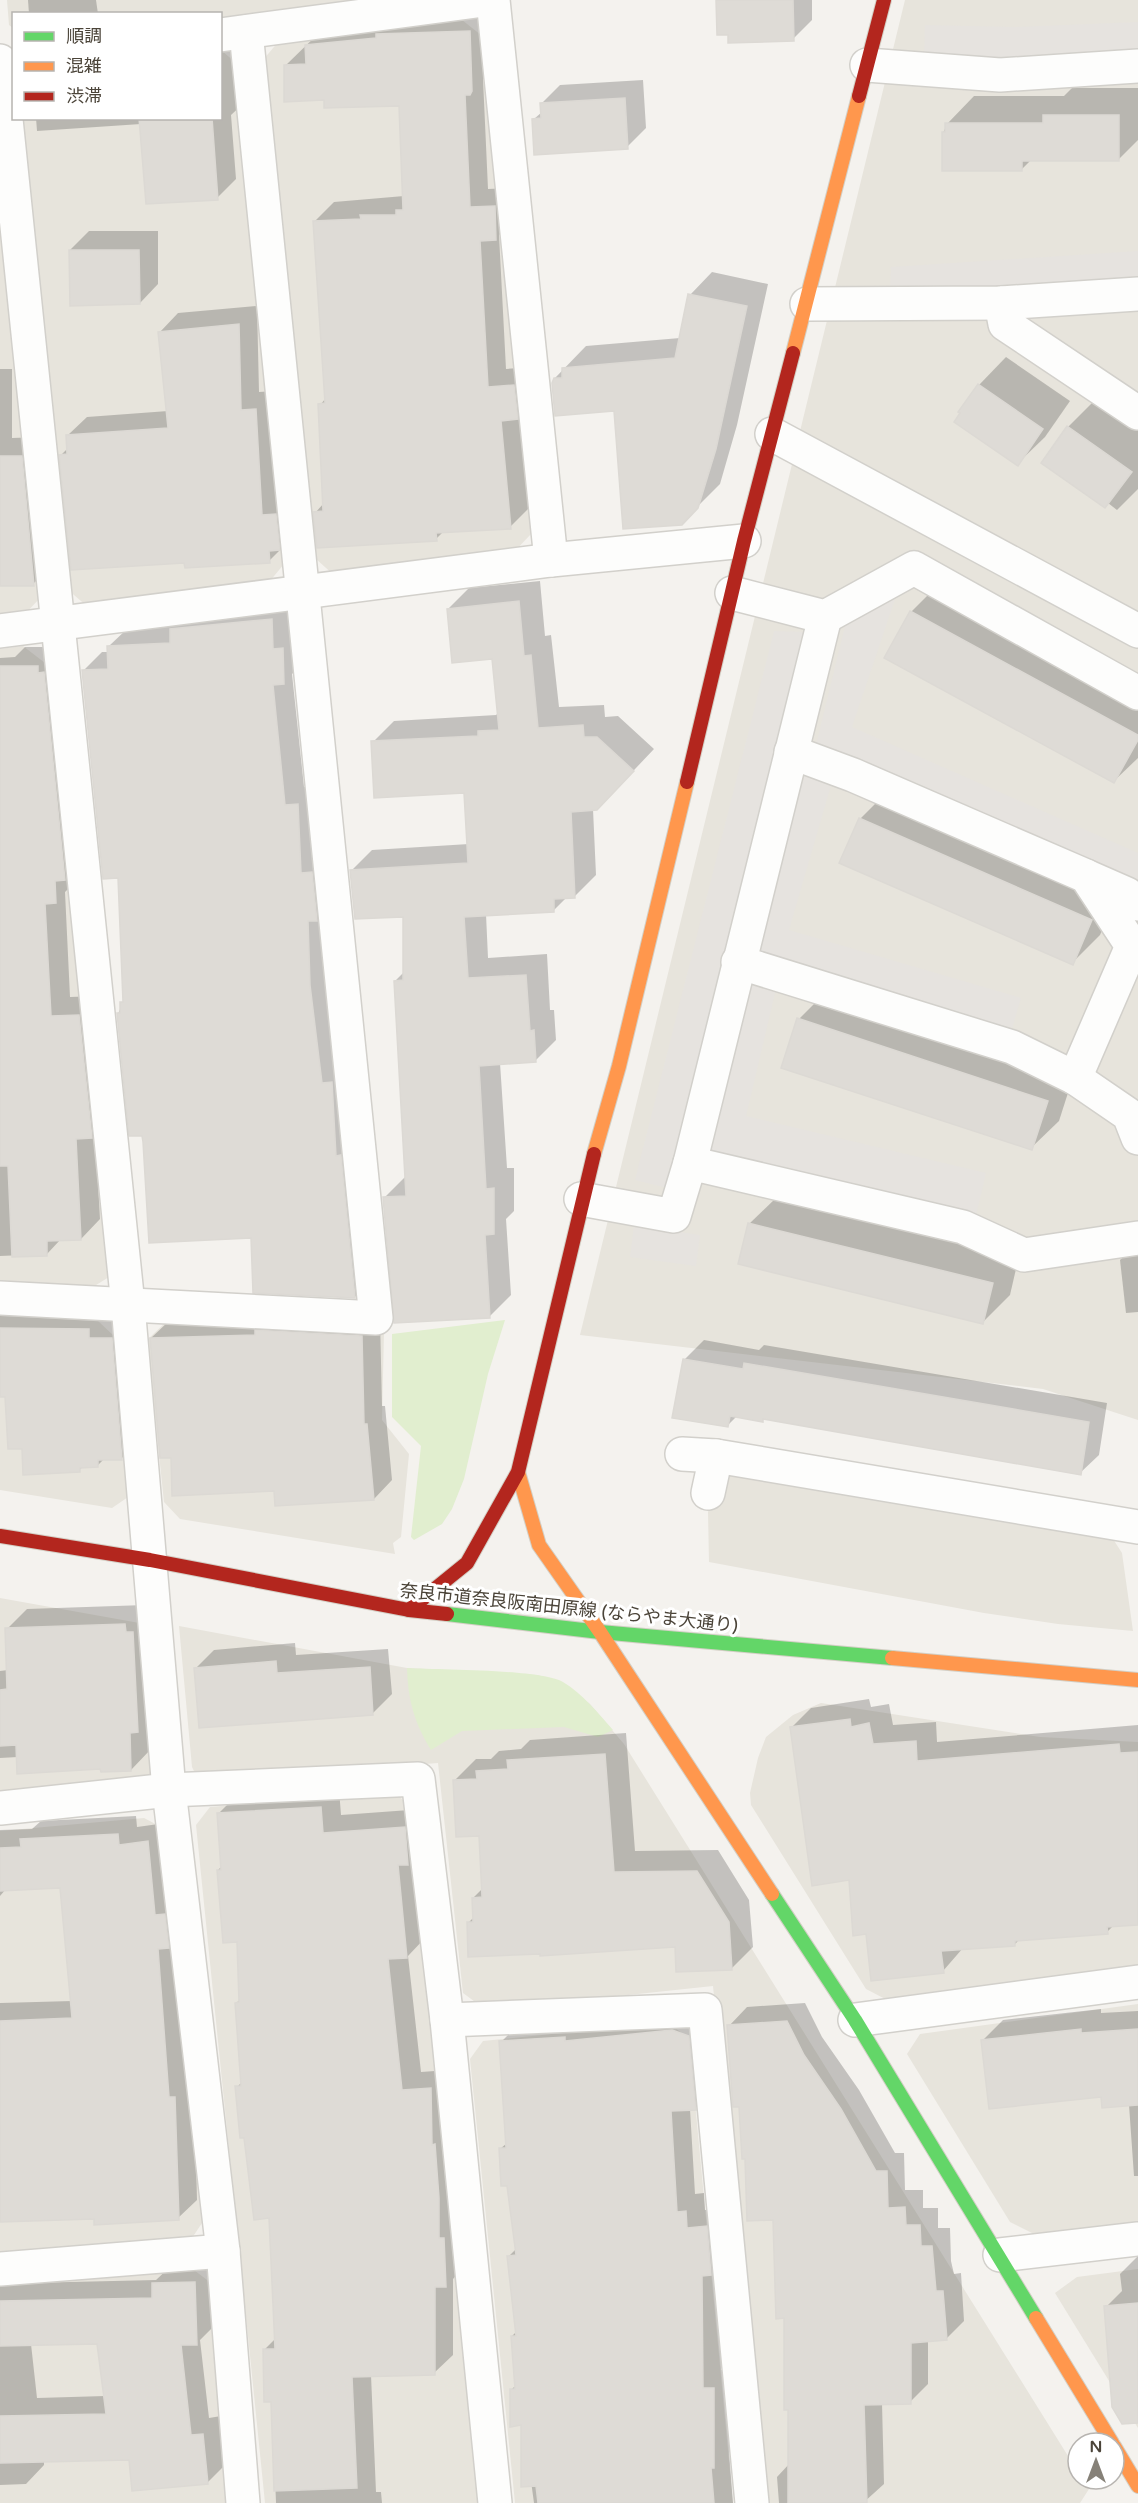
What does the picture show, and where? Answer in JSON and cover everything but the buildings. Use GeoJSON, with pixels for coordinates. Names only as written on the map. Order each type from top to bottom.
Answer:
{"type":"FeatureCollection","features":[{"type":"Feature","properties":{"kind":"street"},"geometry":{"type":"LineString","coordinates":[[0,1298],[376,1318],[303,591],[233,33],[484,0]]}},
{"type":"Feature","properties":{"kind":"street"},"geometry":{"type":"LineString","coordinates":[[492,0],[551,560]]}},
{"type":"Feature","properties":{"kind":"street"},"geometry":{"type":"LineString","coordinates":[[409,1610],[467,1563],[518,1472],[581,1199],[619,1066],[744,541],[884,0]]}},
{"type":"Feature","properties":{"kind":"street"},"geometry":{"type":"LineString","coordinates":[[0,60],[128,1305],[169,1790],[223,2251],[243,2503]]}},
{"type":"Feature","properties":{"kind":"street"},"geometry":{"type":"LineString","coordinates":[[867,65],[1000,75],[1138,66]]}},
{"type":"Feature","properties":{"kind":"street"},"geometry":{"type":"LineString","coordinates":[[807,304],[1001,303],[1138,294]]}},
{"type":"Feature","properties":{"kind":"street"},"geometry":{"type":"LineString","coordinates":[[1001,303],[1005,324],[1138,413]]}},
{"type":"Feature","properties":{"kind":"street"},"geometry":{"type":"LineString","coordinates":[[772,434],[1138,631]]}},
{"type":"Feature","properties":{"kind":"street"},"geometry":{"type":"LineString","coordinates":[[0,631],[551,560],[744,541]]}},
{"type":"Feature","properties":{"kind":"street"},"geometry":{"type":"LineString","coordinates":[[732,592],[825,617],[914,568],[1138,693]]}},
{"type":"Feature","properties":{"kind":"street"},"geometry":{"type":"LineString","coordinates":[[581,1199],[674,1216],[690,1163],[825,617]]}},
{"type":"Feature","properties":{"kind":"street"},"geometry":{"type":"LineString","coordinates":[[791,752],[853,775],[1086,876],[1127,894],[1138,904]]}},
{"type":"Feature","properties":{"kind":"street"},"geometry":{"type":"LineString","coordinates":[[1075,1078],[1132,946],[1086,876]]}},
{"type":"Feature","properties":{"kind":"street"},"geometry":{"type":"LineString","coordinates":[[738,962],[1012,1047],[1075,1078],[1129,1115],[1138,1138]]}},
{"type":"Feature","properties":{"kind":"street"},"geometry":{"type":"LineString","coordinates":[[1103,1012],[1138,999]]}},
{"type":"Feature","properties":{"kind":"street"},"geometry":{"type":"LineString","coordinates":[[690,1163],[963,1227],[1024,1255],[1138,1238]]}},
{"type":"Feature","properties":{"kind":"street"},"geometry":{"type":"LineString","coordinates":[[682,1454],[716,1456],[1138,1527]]}},
{"type":"Feature","properties":{"kind":"street"},"geometry":{"type":"LineString","coordinates":[[708,1493],[716,1456]]}},
{"type":"Feature","properties":{"kind":"street"},"geometry":{"type":"LineString","coordinates":[[518,1472],[538,1545],[600,1632],[855,2020],[1105,2431]]}},
{"type":"Feature","properties":{"kind":"street","name":"奈良市道奈良阪南田原線 (ならやま大通り)"},"geometry":{"type":"LineString","coordinates":[[0,1536],[150,1560],[409,1610],[600,1632],[1138,1680]]}},
{"type":"Feature","properties":{"kind":"street"},"geometry":{"type":"LineString","coordinates":[[0,1808],[169,1790],[418,1779],[447,2020],[495,2503]]}},
{"type":"Feature","properties":{"kind":"street"},"geometry":{"type":"LineString","coordinates":[[855,2020],[1138,1982]]}},
{"type":"Feature","properties":{"kind":"street"},"geometry":{"type":"LineString","coordinates":[[447,2020],[705,2010],[752,2503]]}},
{"type":"Feature","properties":{"kind":"street"},"geometry":{"type":"LineString","coordinates":[[1000,2255],[1138,2239]]}},
{"type":"Feature","properties":{"kind":"street"},"geometry":{"type":"LineString","coordinates":[[0,2269],[223,2251]]}},
{"type":"Feature","properties":{"kind":"street"},"geometry":{"type":"LineString","coordinates":[[1126,2466],[1138,2486]]}},
{"type":"Feature","properties":{"kind":"shaded area"},"geometry":{"type":"Polygon","coordinates":[[[7,0],[357,0],[222,18],[222,12],[12,12],[12,27],[9,25],[7,0]]]}},
{"type":"Feature","properties":{"kind":"shaded area"},"geometry":{"type":"Polygon","coordinates":[[[905,0],[1138,0],[1138,1420],[1043,1389],[580,1335],[905,0]]]}},
{"type":"Feature","properties":{"kind":"shaded area"},"geometry":{"type":"Polygon","coordinates":[[[457,16],[481,35],[532,533],[512,554],[336,577],[315,558],[263,60],[279,41],[457,16]]]}},
{"type":"Feature","properties":{"kind":"shaded area"},"geometry":{"type":"Polygon","coordinates":[[[1138,22],[1138,53],[1017,60],[924,57],[925,25],[1015,27],[1138,22]]]}},
{"type":"Feature","properties":{"kind":"shaded area"},"geometry":{"type":"Polygon","coordinates":[[[222,51],[236,63],[284,564],[265,587],[88,607],[67,589],[19,120],[222,120],[222,51]]]}},
{"type":"Feature","properties":{"kind":"shaded area"},"geometry":{"type":"Polygon","coordinates":[[[0,218],[41,597],[21,618],[0,620],[0,218]]]}},
{"type":"Feature","properties":{"kind":"shaded area"},"geometry":{"type":"Polygon","coordinates":[[[1138,251],[1138,282],[890,291],[891,267],[1138,251]]]}},
{"type":"Feature","properties":{"kind":"shaded area"},"geometry":{"type":"Polygon","coordinates":[[[897,593],[852,727],[1138,853],[1138,893],[816,745],[847,618],[897,593]]]}},
{"type":"Feature","properties":{"kind":"shaded area"},"geometry":{"type":"Polygon","coordinates":[[[774,631],[806,632],[667,1188],[635,1180],[774,631]]]}},
{"type":"Feature","properties":{"kind":"shaded area"},"geometry":{"type":"Polygon","coordinates":[[[23,646],[45,663],[109,1277],[88,1290],[0,1285],[0,649],[23,646]]]}},
{"type":"Feature","properties":{"kind":"shaded area"},"geometry":{"type":"Polygon","coordinates":[[[805,774],[832,782],[789,930],[1021,998],[1012,1029],[752,952],[805,774]]]}},
{"type":"Feature","properties":{"kind":"shaded area"},"geometry":{"type":"Polygon","coordinates":[[[748,983],[776,989],[746,1116],[986,1173],[976,1215],[707,1151],[748,983]]]}},
{"type":"Feature","properties":{"kind":"shaded area"},"geometry":{"type":"Polygon","coordinates":[[[634,1225],[700,1235],[696,1266],[630,1257],[634,1225]]]}},
{"type":"Feature","properties":{"kind":"shaded area"},"geometry":{"type":"Polygon","coordinates":[[[0,1316],[98,1321],[115,1337],[131,1495],[112,1508],[0,1490],[0,1316]]]}},
{"type":"Feature","properties":{"kind":"shaded area"},"geometry":{"type":"Polygon","coordinates":[[[166,1322],[384,1332],[382,1420],[409,1454],[401,1537],[393,1543],[395,1554],[180,1519],[164,1502],[147,1340],[166,1322]]]}},
{"type":"Feature","properties":{"kind":"shaded area"},"geometry":{"type":"Polygon","coordinates":[[[742,1473],[1113,1539],[1122,1553],[1133,1631],[1058,1624],[984,1613],[709,1562],[708,1512],[715,1486],[723,1476],[742,1473]]]}},
{"type":"Feature","properties":{"kind":"shaded area"},"geometry":{"type":"Polygon","coordinates":[[[0,1598],[145,1624],[159,1770],[145,1785],[0,1799],[0,1598]]]}},
{"type":"Feature","properties":{"kind":"shaded area"},"geometry":{"type":"Polygon","coordinates":[[[179,1626],[407,1668],[537,1675],[562,1682],[590,1704],[624,1744],[1066,2453],[1066,2491],[1088,2491],[1080,2503],[763,2503],[713,1986],[486,2010],[463,1993],[438,1763],[199,1781],[192,1767],[179,1626]]]}},
{"type":"Feature","properties":{"kind":"shaded area"},"geometry":{"type":"Polygon","coordinates":[[[821,1703],[1040,1737],[1138,1742],[1138,1968],[891,2002],[866,1989],[751,1805],[750,1793],[758,1758],[766,1737],[793,1715],[821,1703]]]}},
{"type":"Feature","properties":{"kind":"shaded area"},"geometry":{"type":"Polygon","coordinates":[[[394,1791],[415,1812],[485,2503],[265,2503],[196,1825],[210,1807],[394,1791]]]}},
{"type":"Feature","properties":{"kind":"shaded area"},"geometry":{"type":"Polygon","coordinates":[[[144,1818],[165,1829],[204,2220],[192,2238],[0,2254],[0,1831],[144,1818]]]}},
{"type":"Feature","properties":{"kind":"shaded area"},"geometry":{"type":"Polygon","coordinates":[[[1138,2004],[1138,2223],[1038,2236],[1010,2222],[907,2054],[920,2034],[1138,2004]]]}},
{"type":"Feature","properties":{"kind":"shaded area"},"geometry":{"type":"Polygon","coordinates":[[[668,2022],[689,2039],[733,2503],[515,2503],[470,2059],[483,2041],[668,2022]]]}},
{"type":"Feature","properties":{"kind":"shaded area"},"geometry":{"type":"Polygon","coordinates":[[[190,2267],[211,2283],[227,2503],[0,2503],[0,2284],[190,2267]]]}},
{"type":"Feature","properties":{"kind":"shaded area"},"geometry":{"type":"Polygon","coordinates":[[[1138,2269],[1138,2428],[1055,2293],[1077,2277],[1138,2269]]]}},
{"type":"Feature","properties":{"kind":"green space"},"geometry":{"type":"Polygon","coordinates":[[[505,1320],[488,1374],[464,1479],[452,1509],[442,1524],[414,1540],[411,1537],[421,1446],[392,1417],[392,1334],[505,1320]]]}},
{"type":"Feature","properties":{"kind":"green space"},"geometry":{"type":"Polygon","coordinates":[[[407,1668],[512,1672],[551,1678],[563,1682],[577,1692],[613,1730],[598,1737],[564,1727],[462,1731],[431,1750],[413,1711],[407,1668]]]}},
{"type":"Feature","properties":{"kind":"traffic: fast"},"geometry":{"type":"LineString","coordinates":[[447,1614],[600,1632],[892,1658]]}},
{"type":"Feature","properties":{"kind":"traffic: fast"},"geometry":{"type":"LineString","coordinates":[[772,1894],[855,2020],[1036,2318]]}},
{"type":"Feature","properties":{"kind":"traffic: slow"},"geometry":{"type":"LineString","coordinates":[[793,353],[859,96]]}},
{"type":"Feature","properties":{"kind":"traffic: slow"},"geometry":{"type":"LineString","coordinates":[[594,1154],[619,1066],[687,782]]}},
{"type":"Feature","properties":{"kind":"traffic: slow"},"geometry":{"type":"LineString","coordinates":[[518,1472],[539,1545],[600,1632],[772,1894]]}},
{"type":"Feature","properties":{"kind":"traffic: slow"},"geometry":{"type":"LineString","coordinates":[[892,1658],[1138,1680]]}},
{"type":"Feature","properties":{"kind":"traffic: slow"},"geometry":{"type":"LineString","coordinates":[[1036,2318],[1105,2431]]}},
{"type":"Feature","properties":{"kind":"traffic: slow"},"geometry":{"type":"LineString","coordinates":[[1126,2466],[1138,2486]]}},
{"type":"Feature","properties":{"kind":"traffic: jam"},"geometry":{"type":"LineString","coordinates":[[859,96],[884,0]]}},
{"type":"Feature","properties":{"kind":"traffic: jam"},"geometry":{"type":"LineString","coordinates":[[687,782],[744,541],[793,353]]}},
{"type":"Feature","properties":{"kind":"traffic: jam"},"geometry":{"type":"LineString","coordinates":[[409,1610],[467,1563],[518,1472],[594,1154]]}},
{"type":"Feature","properties":{"kind":"traffic: jam"},"geometry":{"type":"LineString","coordinates":[[0,1536],[150,1560],[409,1610],[447,1614]]}}]}
